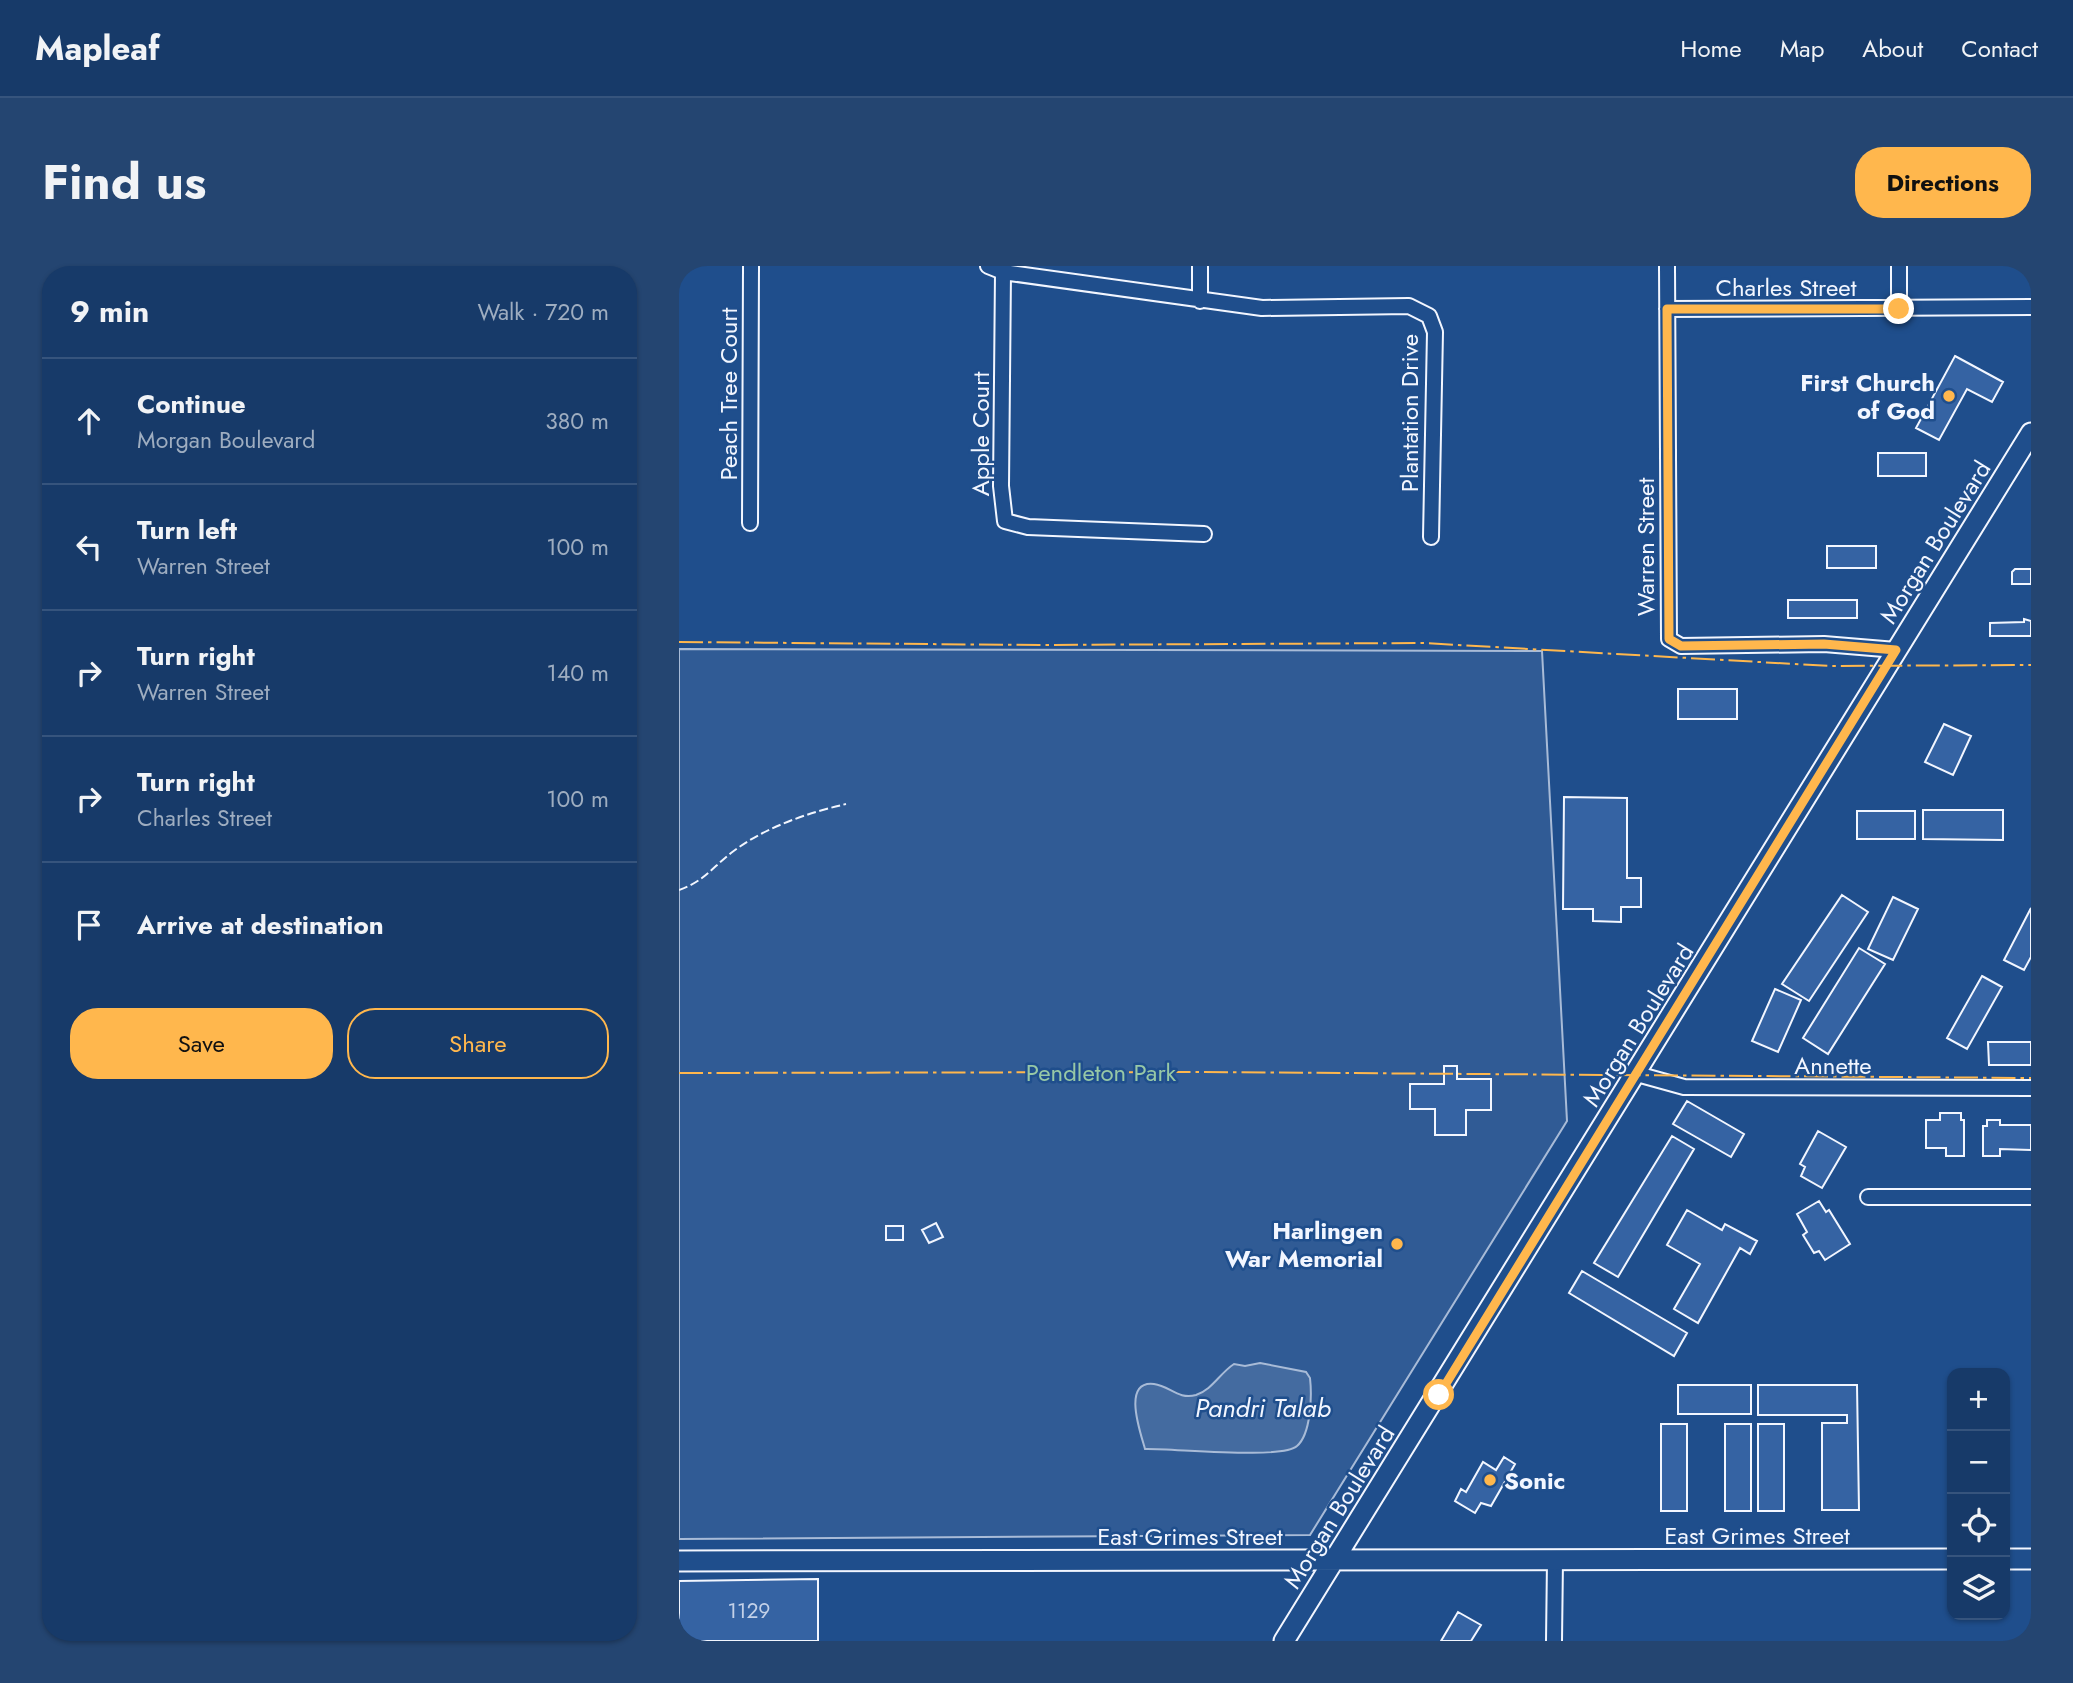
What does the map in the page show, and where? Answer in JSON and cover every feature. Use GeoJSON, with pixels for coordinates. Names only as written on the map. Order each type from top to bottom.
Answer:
{"type":"FeatureCollection","features":[{"type":"Feature","properties":{"kind":"main road","name":"Morgan Boulevard"},"geometry":{"type":"LineString","coordinates":[[1284,1641],[2031,433]]}},
{"type":"Feature","properties":{"kind":"main road","name":"East Grimes Street"},"geometry":{"type":"LineString","coordinates":[[679,1561],[1947,1559]]}},
{"type":"Feature","properties":{"kind":"main road"},"geometry":{"type":"LineString","coordinates":[[2010,1559],[2031,1559]]}},
{"type":"Feature","properties":{"kind":"street","name":"Peach Tree Court"},"geometry":{"type":"LineString","coordinates":[[750,523],[751,266]]}},
{"type":"Feature","properties":{"kind":"street","name":"Plantation Drive"},"geometry":{"type":"LineString","coordinates":[[988,266],[1003,272],[1200,301],[1262,308],[1409,306],[1429,316],[1435,332],[1431,537]]}},
{"type":"Feature","properties":{"kind":"street"},"geometry":{"type":"LineString","coordinates":[[1200,266],[1200,301]]}},
{"type":"Feature","properties":{"kind":"street","name":"Warren Street"},"geometry":{"type":"LineString","coordinates":[[1667,266],[1669,639],[1681,646],[1824,644],[1896,650]]}},
{"type":"Feature","properties":{"kind":"street"},"geometry":{"type":"LineString","coordinates":[[1899,266],[1899,309]]}},
{"type":"Feature","properties":{"kind":"street","name":"Apple Court"},"geometry":{"type":"LineString","coordinates":[[1003,272],[1001,486],[1005,521],[1028,527],[1204,534]]}},
{"type":"Feature","properties":{"kind":"street","name":"Charles Street"},"geometry":{"type":"LineString","coordinates":[[1667,309],[2031,307]]}},
{"type":"Feature","properties":{"kind":"street","name":"Annette"},"geometry":{"type":"LineString","coordinates":[[1637,1074],[1684,1087],[2031,1088]]}},
{"type":"Feature","properties":{"kind":"street"},"geometry":{"type":"LineString","coordinates":[[1868,1197],[2031,1197]]}},
{"type":"Feature","properties":{"kind":"street"},"geometry":{"type":"LineString","coordinates":[[1554,1641],[1555,1560]]}},
{"type":"Feature","properties":{"kind":"green space","name":"Pendleton Park"},"geometry":{"type":"Polygon","coordinates":[[[679,649],[1542,651],[1567,1121],[1310,1535],[679,1539],[679,649]]]}},
{"type":"Feature","properties":{"kind":"water","name":"Pandri Talab"},"geometry":{"type":"Polygon","coordinates":[[[1260,1363],[1306,1372],[1310,1378],[1308,1424],[1297,1446],[1287,1450],[1249,1453],[1145,1449],[1136,1409],[1138,1390],[1144,1385],[1160,1385],[1184,1396],[1196,1395],[1207,1389],[1234,1364],[1245,1366],[1260,1363]]]}},
{"type":"Feature","properties":{"kind":"building","name":"First Church of God"},"geometry":{"type":"Polygon","coordinates":[[[1955,356],[2003,382],[1992,402],[1967,389],[1939,440],[1916,428],[1955,356]]]}},
{"type":"Feature","properties":{"kind":"building"},"geometry":{"type":"Polygon","coordinates":[[[1878,453],[1926,453],[1926,476],[1878,476],[1878,453]]]}},
{"type":"Feature","properties":{"kind":"building"},"geometry":{"type":"Polygon","coordinates":[[[1827,546],[1876,546],[1876,568],[1827,568],[1827,546]]]}},
{"type":"Feature","properties":{"kind":"building"},"geometry":{"type":"Polygon","coordinates":[[[2015,569],[2031,569],[2031,584],[2012,584],[2012,572],[2015,569]]]}},
{"type":"Feature","properties":{"kind":"building"},"geometry":{"type":"Polygon","coordinates":[[[1788,600],[1857,600],[1857,618],[1788,618],[1788,600]]]}},
{"type":"Feature","properties":{"kind":"building"},"geometry":{"type":"Polygon","coordinates":[[[2024,619],[2031,621],[2031,636],[1990,636],[1990,623],[2024,622],[2024,619]]]}},
{"type":"Feature","properties":{"kind":"building"},"geometry":{"type":"Polygon","coordinates":[[[1678,689],[1737,689],[1737,719],[1678,719],[1678,689]]]}},
{"type":"Feature","properties":{"kind":"building"},"geometry":{"type":"Polygon","coordinates":[[[1944,724],[1971,736],[1953,775],[1925,762],[1944,724]]]}},
{"type":"Feature","properties":{"kind":"building"},"geometry":{"type":"Polygon","coordinates":[[[1564,797],[1627,798],[1627,878],[1641,878],[1641,907],[1621,907],[1621,922],[1593,921],[1593,909],[1563,909],[1564,797]]]}},
{"type":"Feature","properties":{"kind":"building"},"geometry":{"type":"Polygon","coordinates":[[[1923,810],[2003,810],[2003,840],[1923,839],[1923,810]]]}},
{"type":"Feature","properties":{"kind":"building"},"geometry":{"type":"Polygon","coordinates":[[[1857,811],[1915,811],[1915,839],[1857,839],[1857,811]]]}},
{"type":"Feature","properties":{"kind":"building"},"geometry":{"type":"Polygon","coordinates":[[[1842,895],[1868,912],[1809,1001],[1782,984],[1842,895]]]}},
{"type":"Feature","properties":{"kind":"building"},"geometry":{"type":"Polygon","coordinates":[[[1893,897],[1918,909],[1893,960],[1868,949],[1893,897]]]}},
{"type":"Feature","properties":{"kind":"building"},"geometry":{"type":"Polygon","coordinates":[[[2031,908],[2031,957],[2024,970],[2004,960],[2031,908]]]}},
{"type":"Feature","properties":{"kind":"building"},"geometry":{"type":"Polygon","coordinates":[[[1859,948],[1885,964],[1828,1054],[1803,1038],[1859,948]]]}},
{"type":"Feature","properties":{"kind":"building"},"geometry":{"type":"Polygon","coordinates":[[[1982,976],[2002,987],[1967,1049],[1947,1038],[1982,976]]]}},
{"type":"Feature","properties":{"kind":"building"},"geometry":{"type":"Polygon","coordinates":[[[1775,989],[1801,1000],[1778,1052],[1752,1041],[1775,989]]]}},
{"type":"Feature","properties":{"kind":"building"},"geometry":{"type":"Polygon","coordinates":[[[1988,1042],[2031,1042],[2031,1065],[1989,1065],[1988,1042]]]}},
{"type":"Feature","properties":{"kind":"building"},"geometry":{"type":"Polygon","coordinates":[[[1444,1066],[1457,1066],[1457,1079],[1491,1079],[1491,1110],[1466,1110],[1466,1135],[1435,1135],[1435,1109],[1410,1109],[1410,1084],[1444,1084],[1444,1066]]]}},
{"type":"Feature","properties":{"kind":"building"},"geometry":{"type":"Polygon","coordinates":[[[1687,1101],[1744,1134],[1731,1157],[1673,1124],[1687,1101]]]}},
{"type":"Feature","properties":{"kind":"building"},"geometry":{"type":"Polygon","coordinates":[[[1940,1113],[1961,1113],[1961,1120],[1964,1120],[1964,1156],[1946,1156],[1946,1148],[1926,1148],[1926,1120],[1940,1120],[1940,1113]]]}},
{"type":"Feature","properties":{"kind":"building"},"geometry":{"type":"Polygon","coordinates":[[[1987,1120],[2000,1120],[2000,1125],[2031,1125],[2031,1150],[2000,1149],[2000,1156],[1983,1156],[1983,1126],[1987,1126],[1987,1120]]]}},
{"type":"Feature","properties":{"kind":"building"},"geometry":{"type":"Polygon","coordinates":[[[1818,1131],[1846,1147],[1822,1188],[1801,1176],[1805,1167],[1800,1164],[1818,1131]]]}},
{"type":"Feature","properties":{"kind":"building"},"geometry":{"type":"Polygon","coordinates":[[[1672,1136],[1694,1149],[1618,1277],[1594,1263],[1672,1136]]]}},
{"type":"Feature","properties":{"kind":"building"},"geometry":{"type":"Polygon","coordinates":[[[1819,1201],[1826,1212],[1829,1210],[1850,1244],[1825,1260],[1819,1251],[1814,1253],[1803,1235],[1807,1232],[1797,1214],[1819,1201]]]}},
{"type":"Feature","properties":{"kind":"building"},"geometry":{"type":"Polygon","coordinates":[[[1687,1210],[1722,1230],[1725,1224],[1757,1241],[1750,1254],[1740,1248],[1698,1323],[1674,1309],[1700,1264],[1667,1245],[1687,1210]]]}},
{"type":"Feature","properties":{"kind":"building"},"geometry":{"type":"Polygon","coordinates":[[[936,1223],[943,1237],[929,1243],[922,1230],[936,1223]]]}},
{"type":"Feature","properties":{"kind":"building"},"geometry":{"type":"Polygon","coordinates":[[[886,1226],[903,1226],[903,1240],[886,1240],[886,1226]]]}},
{"type":"Feature","properties":{"kind":"building"},"geometry":{"type":"Polygon","coordinates":[[[1582,1271],[1687,1333],[1674,1356],[1569,1293],[1582,1271]]]}},
{"type":"Feature","properties":{"kind":"building"},"geometry":{"type":"Polygon","coordinates":[[[1678,1385],[1751,1385],[1751,1414],[1678,1414],[1678,1385]]]}},
{"type":"Feature","properties":{"kind":"building"},"geometry":{"type":"Polygon","coordinates":[[[1758,1385],[1857,1385],[1859,1510],[1822,1510],[1822,1423],[1847,1423],[1847,1415],[1758,1415],[1758,1385]]]}},
{"type":"Feature","properties":{"kind":"building"},"geometry":{"type":"Polygon","coordinates":[[[1661,1424],[1687,1424],[1687,1511],[1661,1511],[1661,1424]]]}},
{"type":"Feature","properties":{"kind":"building"},"geometry":{"type":"Polygon","coordinates":[[[1725,1424],[1751,1424],[1751,1511],[1725,1511],[1725,1424]]]}},
{"type":"Feature","properties":{"kind":"building"},"geometry":{"type":"Polygon","coordinates":[[[1758,1424],[1784,1424],[1784,1511],[1758,1511],[1758,1424]]]}},
{"type":"Feature","properties":{"kind":"building","name":"Sonic"},"geometry":{"type":"Polygon","coordinates":[[[1504,1457],[1515,1464],[1491,1506],[1481,1503],[1475,1513],[1455,1501],[1461,1489],[1466,1492],[1483,1462],[1496,1470],[1504,1457]]]}},
{"type":"Feature","properties":{"kind":"building"},"geometry":{"type":"Polygon","coordinates":[[[818,1579],[818,1641],[679,1641],[679,1581],[818,1579]]]}},
{"type":"Feature","properties":{"kind":"building"},"geometry":{"type":"Polygon","coordinates":[[[1458,1612],[1481,1625],[1471,1641],[1441,1641],[1458,1612]]]}},
{"type":"Feature","properties":{"kind":"fence"},"geometry":{"type":"LineString","coordinates":[[679,890],[701,879],[731,853],[757,836],[801,817],[846,804]]}},
{"type":"Feature","properties":{"kind":"power"},"geometry":{"type":"LineString","coordinates":[[679,642],[1040,645],[1423,643],[1830,666],[2031,665]]}},
{"type":"Feature","properties":{"kind":"power"},"geometry":{"type":"LineString","coordinates":[[679,1073],[1199,1072],[2031,1078]]}},
{"type":"Feature","properties":{"kind":"place","name":"First Church of God"},"geometry":{"type":"Point","coordinates":[1949,396]}},
{"type":"Feature","properties":{"kind":"place","name":"Harlingen War Memorial"},"geometry":{"type":"Point","coordinates":[1397,1244]}},
{"type":"Feature","properties":{"kind":"place","name":"Sonic"},"geometry":{"type":"Point","coordinates":[1490,1480]}},
{"type":"Feature","properties":{"kind":"route"},"geometry":{"type":"LineString","coordinates":[[1439,1395],[1896,650],[1824,644],[1730,643],[1681,646],[1673,644],[1669,639],[1667,309],[1899,309]]}}]}
